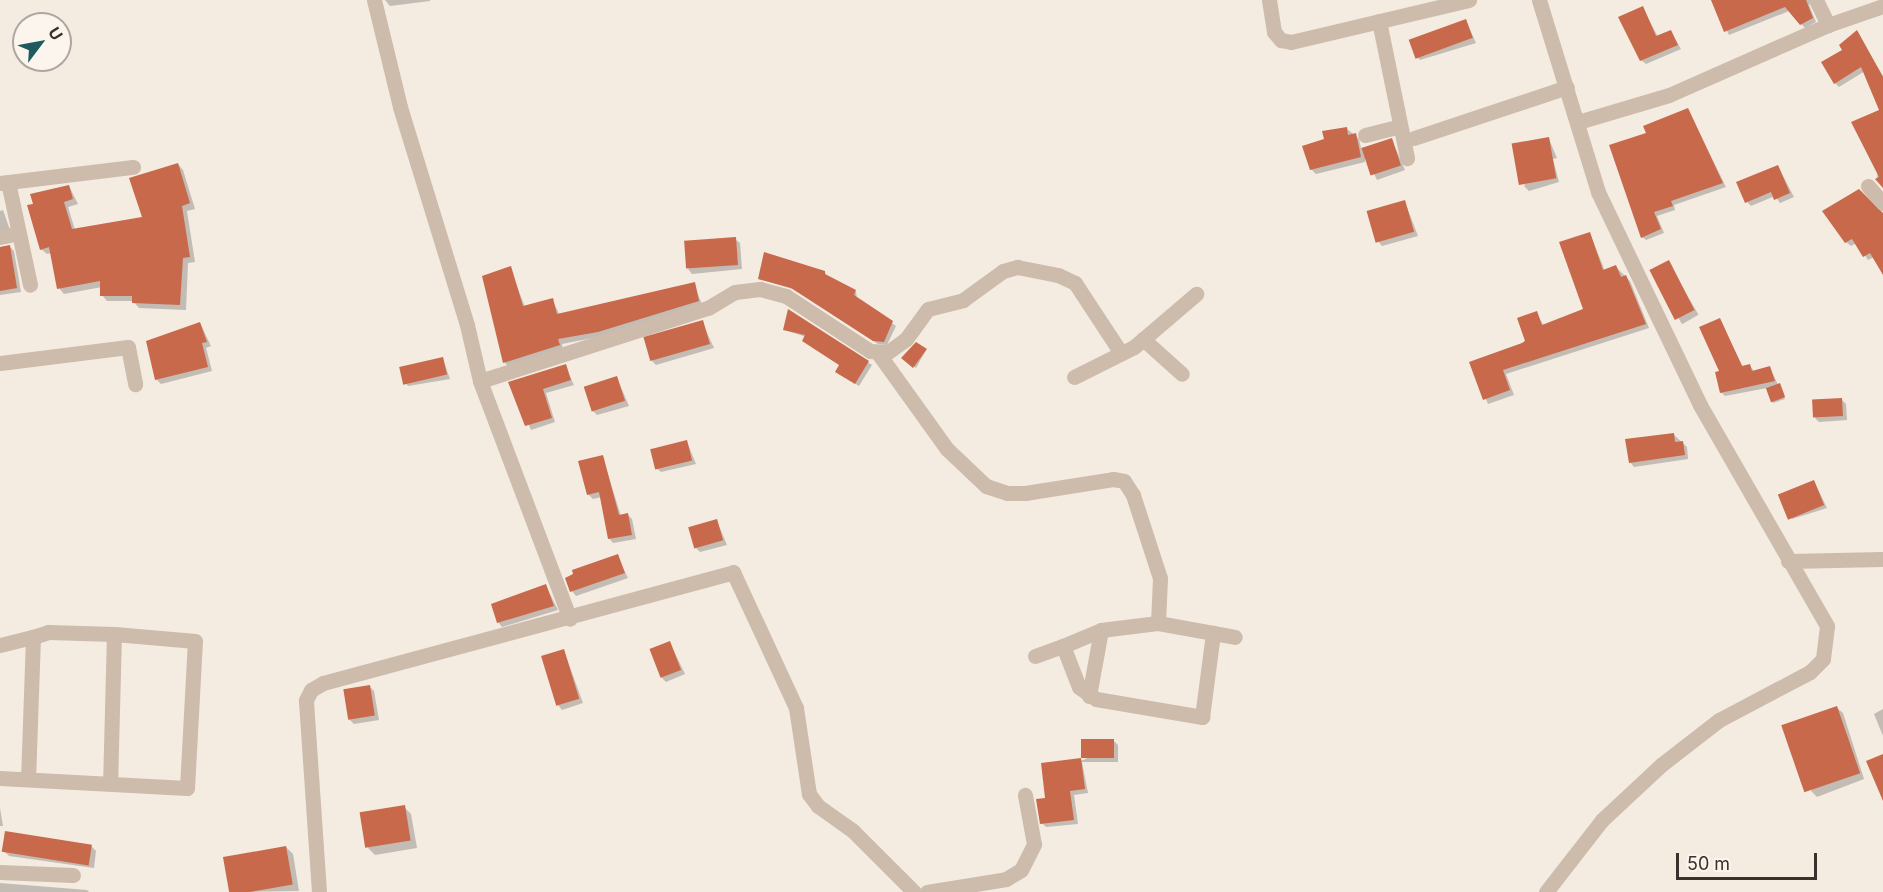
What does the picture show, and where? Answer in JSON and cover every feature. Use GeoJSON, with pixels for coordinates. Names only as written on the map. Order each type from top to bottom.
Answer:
{"type":"FeatureCollection","features":[{"type":"Feature","properties":{"kind":"street"},"geometry":{"type":"LineString","coordinates":[[374,0],[400,107],[467,325],[480,381],[570,619]]}},
{"type":"Feature","properties":{"kind":"street"},"geometry":{"type":"LineString","coordinates":[[1269,0],[1274,32],[1286,41],[1469,0]]}},
{"type":"Feature","properties":{"kind":"street"},"geometry":{"type":"LineString","coordinates":[[1539,0],[1598,192],[1700,405],[1827,626],[1823,660],[1796,682],[1719,720],[1661,765],[1602,820],[1546,892]]}},
{"type":"Feature","properties":{"kind":"street"},"geometry":{"type":"LineString","coordinates":[[1816,0],[1828,25]]}},
{"type":"Feature","properties":{"kind":"street"},"geometry":{"type":"LineString","coordinates":[[1578,122],[1669,95],[1828,25],[1883,6]]}},
{"type":"Feature","properties":{"kind":"street"},"geometry":{"type":"LineString","coordinates":[[1379,21],[1407,158]]}},
{"type":"Feature","properties":{"kind":"street"},"geometry":{"type":"LineString","coordinates":[[1414,138],[1567,87]]}},
{"type":"Feature","properties":{"kind":"street"},"geometry":{"type":"LineString","coordinates":[[1365,135],[1400,126]]}},
{"type":"Feature","properties":{"kind":"street"},"geometry":{"type":"LineString","coordinates":[[30,285],[19,233],[4,183],[133,167]]}},
{"type":"Feature","properties":{"kind":"street"},"geometry":{"type":"LineString","coordinates":[[1868,186],[1883,203]]}},
{"type":"Feature","properties":{"kind":"street"},"geometry":{"type":"LineString","coordinates":[[0,237],[19,233]]}},
{"type":"Feature","properties":{"kind":"street"},"geometry":{"type":"LineString","coordinates":[[879,353],[898,347],[928,309],[963,300],[1004,271],[1017,267],[1058,275],[1075,283],[1121,353]]}},
{"type":"Feature","properties":{"kind":"street"},"geometry":{"type":"LineString","coordinates":[[480,381],[708,308],[735,292],[760,289],[786,296],[879,353],[947,449],[986,486],[1007,494],[1113,479],[1124,482],[1133,495],[1160,578],[1158,623]]}},
{"type":"Feature","properties":{"kind":"street"},"geometry":{"type":"LineString","coordinates":[[1074,377],[1143,339],[1196,294]]}},
{"type":"Feature","properties":{"kind":"street"},"geometry":{"type":"LineString","coordinates":[[1143,339],[1182,374]]}},
{"type":"Feature","properties":{"kind":"street"},"geometry":{"type":"LineString","coordinates":[[0,363],[128,347],[135,384]]}},
{"type":"Feature","properties":{"kind":"street"},"geometry":{"type":"LineString","coordinates":[[1788,561],[1883,559]]}},
{"type":"Feature","properties":{"kind":"street"},"geometry":{"type":"LineString","coordinates":[[319,892],[306,700],[311,690],[323,683],[736,573],[759,635],[796,708],[809,794],[818,806],[853,831],[914,892]]}},
{"type":"Feature","properties":{"kind":"street"},"geometry":{"type":"LineString","coordinates":[[1035,656],[1101,630],[1158,623],[1235,637]]}},
{"type":"Feature","properties":{"kind":"street"},"geometry":{"type":"LineString","coordinates":[[1089,696],[1101,630]]}},
{"type":"Feature","properties":{"kind":"street"},"geometry":{"type":"LineString","coordinates":[[0,645],[48,632],[114,634],[195,641],[187,788],[0,778]]}},
{"type":"Feature","properties":{"kind":"street"},"geometry":{"type":"LineString","coordinates":[[1063,646],[1079,687],[1089,696],[1202,717],[1213,633]]}},
{"type":"Feature","properties":{"kind":"street"},"geometry":{"type":"LineString","coordinates":[[110,783],[114,634]]}},
{"type":"Feature","properties":{"kind":"street"},"geometry":{"type":"LineString","coordinates":[[28,779],[33,637]]}},
{"type":"Feature","properties":{"kind":"street"},"geometry":{"type":"LineString","coordinates":[[927,892],[1006,879],[1022,870],[1034,844],[1025,795]]}},
{"type":"Feature","properties":{"kind":"street"},"geometry":{"type":"LineString","coordinates":[[0,872],[73,875]]}},
{"type":"Feature","properties":{"kind":"building"},"geometry":{"type":"Polygon","coordinates":[[[1711,0],[1806,0],[1813,18],[1800,25],[1785,7],[1724,32],[1711,0]]]}},
{"type":"Feature","properties":{"kind":"building"},"geometry":{"type":"Polygon","coordinates":[[[1643,6],[1656,36],[1671,30],[1678,45],[1640,61],[1618,17],[1643,6]]]}},
{"type":"Feature","properties":{"kind":"building"},"geometry":{"type":"Polygon","coordinates":[[[1466,19],[1473,38],[1416,59],[1409,40],[1466,19]]]}},
{"type":"Feature","properties":{"kind":"building"},"geometry":{"type":"Polygon","coordinates":[[[1857,30],[1883,77],[1883,188],[1875,179],[1879,177],[1851,122],[1879,110],[1861,67],[1834,84],[1821,62],[1842,50],[1839,45],[1857,30]]]}},
{"type":"Feature","properties":{"kind":"building"},"geometry":{"type":"Polygon","coordinates":[[[1688,108],[1723,183],[1671,201],[1673,206],[1654,212],[1661,229],[1641,238],[1609,145],[1646,133],[1643,126],[1688,108]]]}},
{"type":"Feature","properties":{"kind":"building"},"geometry":{"type":"Polygon","coordinates":[[[1347,127],[1348,135],[1356,133],[1361,157],[1310,170],[1302,146],[1324,139],[1322,131],[1347,127]]]}},
{"type":"Feature","properties":{"kind":"building"},"geometry":{"type":"Polygon","coordinates":[[[1549,137],[1556,178],[1519,185],[1512,144],[1549,137]]]}},
{"type":"Feature","properties":{"kind":"building"},"geometry":{"type":"Polygon","coordinates":[[[1392,138],[1401,166],[1371,175],[1362,148],[1392,138]]]}},
{"type":"Feature","properties":{"kind":"building"},"geometry":{"type":"Polygon","coordinates":[[[178,163],[190,203],[182,206],[190,257],[183,258],[180,305],[132,303],[132,296],[100,296],[100,281],[57,289],[49,247],[40,250],[27,205],[33,204],[30,194],[69,185],[73,199],[64,202],[72,229],[142,217],[129,178],[178,163]]]}},
{"type":"Feature","properties":{"kind":"building"},"geometry":{"type":"Polygon","coordinates":[[[1778,165],[1790,193],[1774,200],[1771,192],[1745,203],[1736,182],[1778,165]]]}},
{"type":"Feature","properties":{"kind":"building"},"geometry":{"type":"Polygon","coordinates":[[[1859,189],[1883,213],[1883,275],[1870,253],[1863,257],[1852,239],[1845,243],[1822,211],[1859,189]]]}},
{"type":"Feature","properties":{"kind":"building"},"geometry":{"type":"Polygon","coordinates":[[[1405,200],[1414,232],[1376,243],[1367,211],[1405,200]]]}},
{"type":"Feature","properties":{"kind":"building"},"geometry":{"type":"Polygon","coordinates":[[[1590,232],[1603,270],[1616,265],[1621,277],[1626,275],[1646,324],[1503,370],[1510,390],[1483,400],[1469,362],[1525,341],[1517,318],[1537,311],[1542,325],[1583,309],[1559,242],[1590,232]]]}},
{"type":"Feature","properties":{"kind":"building"},"geometry":{"type":"Polygon","coordinates":[[[736,237],[738,265],[686,269],[684,241],[736,237]]]}},
{"type":"Feature","properties":{"kind":"building"},"geometry":{"type":"Polygon","coordinates":[[[10,245],[17,288],[0,291],[0,247],[10,245]]]}},
{"type":"Feature","properties":{"kind":"building"},"geometry":{"type":"Polygon","coordinates":[[[764,252],[825,271],[825,274],[856,290],[854,295],[893,321],[884,342],[873,341],[791,288],[758,279],[764,252]]]}},
{"type":"Feature","properties":{"kind":"building"},"geometry":{"type":"Polygon","coordinates":[[[1669,260],[1694,310],[1675,320],[1649,270],[1669,260]]]}},
{"type":"Feature","properties":{"kind":"building"},"geometry":{"type":"Polygon","coordinates":[[[511,266],[523,306],[553,298],[557,314],[695,282],[699,301],[598,332],[558,339],[560,345],[503,363],[482,276],[511,266]]]}},
{"type":"Feature","properties":{"kind":"building"},"geometry":{"type":"Polygon","coordinates":[[[788,309],[869,361],[855,384],[835,372],[839,365],[802,341],[805,335],[783,330],[788,309]]]}},
{"type":"Feature","properties":{"kind":"building"},"geometry":{"type":"Polygon","coordinates":[[[1720,318],[1742,366],[1750,364],[1752,371],[1770,366],[1775,381],[1720,393],[1715,372],[1719,371],[1699,327],[1720,318]]]}},
{"type":"Feature","properties":{"kind":"building"},"geometry":{"type":"Polygon","coordinates":[[[703,320],[710,344],[650,361],[643,337],[703,320]]]}},
{"type":"Feature","properties":{"kind":"building"},"geometry":{"type":"Polygon","coordinates":[[[200,322],[207,342],[202,343],[208,367],[155,380],[146,341],[200,322]]]}},
{"type":"Feature","properties":{"kind":"building"},"geometry":{"type":"Polygon","coordinates":[[[916,342],[927,349],[913,368],[901,358],[916,342]]]}},
{"type":"Feature","properties":{"kind":"building"},"geometry":{"type":"Polygon","coordinates":[[[443,357],[447,375],[403,385],[399,367],[443,357]]]}},
{"type":"Feature","properties":{"kind":"building"},"geometry":{"type":"Polygon","coordinates":[[[566,364],[571,380],[543,389],[552,418],[525,426],[508,382],[566,364]]]}},
{"type":"Feature","properties":{"kind":"building"},"geometry":{"type":"Polygon","coordinates":[[[617,376],[625,401],[592,412],[584,387],[617,376]]]}},
{"type":"Feature","properties":{"kind":"building"},"geometry":{"type":"Polygon","coordinates":[[[1780,383],[1785,397],[1771,402],[1766,388],[1780,383]]]}},
{"type":"Feature","properties":{"kind":"building"},"geometry":{"type":"Polygon","coordinates":[[[1842,398],[1843,416],[1813,418],[1812,400],[1842,398]]]}},
{"type":"Feature","properties":{"kind":"building"},"geometry":{"type":"Polygon","coordinates":[[[1674,433],[1675,442],[1683,441],[1685,455],[1629,463],[1625,439],[1674,433]]]}},
{"type":"Feature","properties":{"kind":"building"},"geometry":{"type":"Polygon","coordinates":[[[687,440],[692,460],[655,470],[650,449],[687,440]]]}},
{"type":"Feature","properties":{"kind":"building"},"geometry":{"type":"Polygon","coordinates":[[[603,455],[619,515],[628,513],[632,535],[608,539],[599,492],[587,495],[578,461],[603,455]]]}},
{"type":"Feature","properties":{"kind":"building"},"geometry":{"type":"Polygon","coordinates":[[[1814,480],[1824,505],[1788,520],[1778,495],[1814,480]]]}},
{"type":"Feature","properties":{"kind":"building"},"geometry":{"type":"Polygon","coordinates":[[[717,519],[723,540],[694,548],[688,527],[717,519]]]}},
{"type":"Feature","properties":{"kind":"building"},"geometry":{"type":"Polygon","coordinates":[[[618,554],[625,573],[570,592],[565,578],[573,574],[572,570],[618,554]]]}},
{"type":"Feature","properties":{"kind":"building"},"geometry":{"type":"Polygon","coordinates":[[[546,584],[554,606],[497,623],[491,604],[546,584]]]}},
{"type":"Feature","properties":{"kind":"building"},"geometry":{"type":"Polygon","coordinates":[[[670,641],[681,670],[661,678],[649,649],[670,641]]]}},
{"type":"Feature","properties":{"kind":"building"},"geometry":{"type":"Polygon","coordinates":[[[564,649],[579,699],[556,706],[541,656],[564,649]]]}},
{"type":"Feature","properties":{"kind":"building"},"geometry":{"type":"Polygon","coordinates":[[[370,685],[375,716],[348,720],[343,689],[370,685]]]}},
{"type":"Feature","properties":{"kind":"building"},"geometry":{"type":"Polygon","coordinates":[[[1837,706],[1860,773],[1804,792],[1781,725],[1837,706]]]}},
{"type":"Feature","properties":{"kind":"building"},"geometry":{"type":"Polygon","coordinates":[[[1081,739],[1114,739],[1114,758],[1081,758],[1081,739]]]}},
{"type":"Feature","properties":{"kind":"building"},"geometry":{"type":"Polygon","coordinates":[[[1883,754],[1883,801],[1866,761],[1883,754]]]}},
{"type":"Feature","properties":{"kind":"building"},"geometry":{"type":"Polygon","coordinates":[[[1081,758],[1085,789],[1070,791],[1074,820],[1040,824],[1036,799],[1045,798],[1041,763],[1081,758]]]}},
{"type":"Feature","properties":{"kind":"building"},"geometry":{"type":"Polygon","coordinates":[[[405,805],[411,841],[365,848],[360,812],[405,805]]]}},
{"type":"Feature","properties":{"kind":"building"},"geometry":{"type":"Polygon","coordinates":[[[5,831],[92,845],[89,866],[2,852],[5,831]]]}},
{"type":"Feature","properties":{"kind":"building"},"geometry":{"type":"Polygon","coordinates":[[[286,846],[293,884],[250,892],[229,892],[223,857],[286,846]]]}}]}
